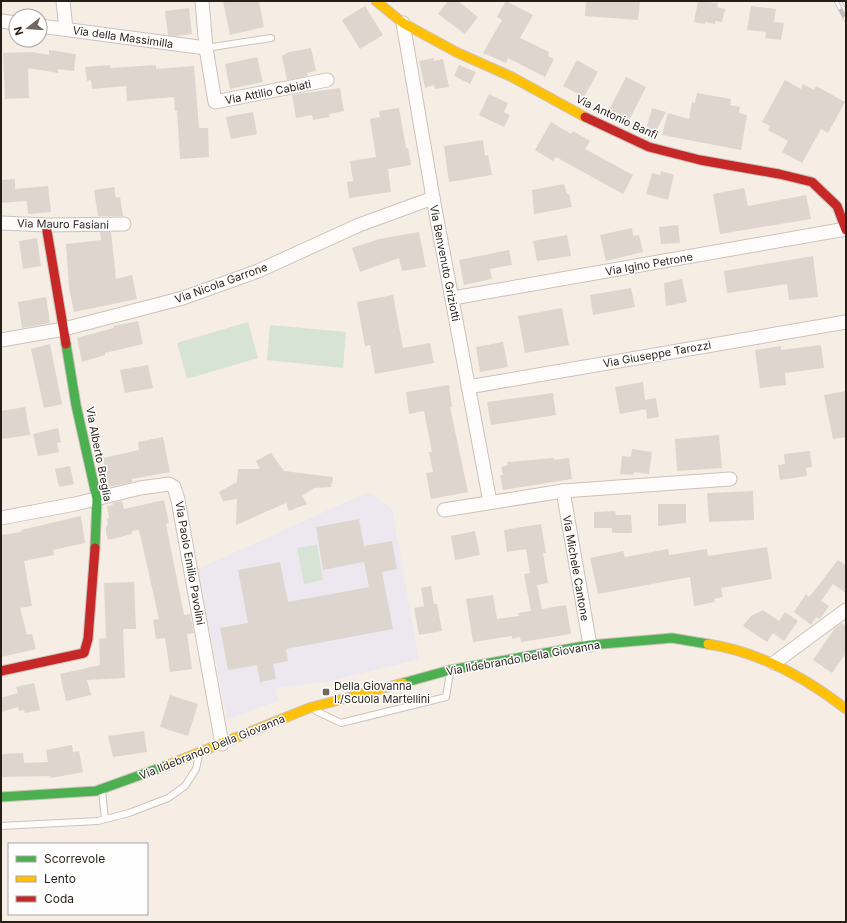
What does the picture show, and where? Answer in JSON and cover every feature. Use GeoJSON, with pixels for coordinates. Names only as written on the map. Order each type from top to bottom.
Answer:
{"type":"FeatureCollection","features":[{"type":"Feature","properties":{"kind":"street"},"geometry":{"type":"LineString","coordinates":[[63,1],[66,29]]}},
{"type":"Feature","properties":{"kind":"street"},"geometry":{"type":"LineString","coordinates":[[202,1],[206,48]]}},
{"type":"Feature","properties":{"kind":"street","name":"Via Antonio Banfi"},"geometry":{"type":"LineString","coordinates":[[376,1],[402,23],[456,52],[512,77],[587,118],[649,147],[700,160],[779,174],[812,182],[837,206],[846,230]]}},
{"type":"Feature","properties":{"kind":"street","name":"Via Benvenuto Griziotti"},"geometry":{"type":"LineString","coordinates":[[402,23],[490,502]]}},
{"type":"Feature","properties":{"kind":"street","name":"Via della Massimilla"},"geometry":{"type":"LineString","coordinates":[[48,27],[206,48]]}},
{"type":"Feature","properties":{"kind":"street","name":"Via Attilio Cabiati"},"geometry":{"type":"LineString","coordinates":[[206,48],[215,102],[327,80]]}},
{"type":"Feature","properties":{"kind":"street","name":"Via Nicola Garrone"},"geometry":{"type":"LineString","coordinates":[[1,340],[64,329],[183,298],[258,271],[359,225],[433,198]]}},
{"type":"Feature","properties":{"kind":"street","name":"Via Mauro Fasiani"},"geometry":{"type":"LineString","coordinates":[[1,223],[46,225],[124,224]]}},
{"type":"Feature","properties":{"kind":"street","name":"Via Alberto Breglia"},"geometry":{"type":"LineString","coordinates":[[1,671],[85,652],[94,577],[97,499],[79,419],[46,225]]}},
{"type":"Feature","properties":{"kind":"street","name":"Via Igino Petrone"},"geometry":{"type":"LineString","coordinates":[[453,298],[846,230]]}},
{"type":"Feature","properties":{"kind":"street","name":"Via Giuseppe Tarozzi"},"geometry":{"type":"LineString","coordinates":[[468,387],[846,322]]}},
{"type":"Feature","properties":{"kind":"street"},"geometry":{"type":"LineString","coordinates":[[444,510],[563,491],[730,479]]}},
{"type":"Feature","properties":{"kind":"street","name":"Via Paolo Emilio Pavolini"},"geometry":{"type":"LineString","coordinates":[[1,518],[156,486],[169,484],[174,487],[178,500],[222,744]]}},
{"type":"Feature","properties":{"kind":"street","name":"Via Michele Cantone"},"geometry":{"type":"LineString","coordinates":[[563,491],[590,645]]}},
{"type":"Feature","properties":{"kind":"street"},"geometry":{"type":"LineString","coordinates":[[774,663],[846,610]]}},
{"type":"Feature","properties":{"kind":"street","name":"Via Ildebrando Della Giovanna"},"geometry":{"type":"LineString","coordinates":[[1,796],[102,789],[136,778],[200,753],[309,708],[450,670],[590,645],[672,638],[723,646],[774,663],[823,691],[846,709]]}},
{"type":"Feature","properties":{"kind":"lane"},"geometry":{"type":"LineString","coordinates":[[206,48],[271,38]]}},
{"type":"Feature","properties":{"kind":"lane"},"geometry":{"type":"LineString","coordinates":[[309,708],[340,723],[446,697],[450,670]]}},
{"type":"Feature","properties":{"kind":"lane"},"geometry":{"type":"LineString","coordinates":[[1,826],[105,819],[129,813],[168,798],[185,786],[196,769],[200,753]]}},
{"type":"Feature","properties":{"kind":"lane"},"geometry":{"type":"LineString","coordinates":[[102,789],[105,819]]}},
{"type":"Feature","properties":{"kind":"shaded area"},"geometry":{"type":"Polygon","coordinates":[[[368,492],[392,509],[419,659],[330,681],[276,688],[279,700],[227,720],[198,569],[368,492]]]}},
{"type":"Feature","properties":{"kind":"green space"},"geometry":{"type":"Polygon","coordinates":[[[248,322],[258,358],[187,379],[177,343],[248,322]]]}},
{"type":"Feature","properties":{"kind":"green space"},"geometry":{"type":"Polygon","coordinates":[[[270,325],[346,332],[343,368],[267,360],[270,325]]]}},
{"type":"Feature","properties":{"kind":"green space"},"geometry":{"type":"Polygon","coordinates":[[[317,545],[323,580],[304,584],[297,548],[317,545]]]}},
{"type":"Feature","properties":{"kind":"building"},"geometry":{"type":"Polygon","coordinates":[[[223,1],[259,1],[264,27],[230,35],[223,1]]]}},
{"type":"Feature","properties":{"kind":"building"},"geometry":{"type":"Polygon","coordinates":[[[448,1],[458,1],[478,17],[465,34],[438,14],[448,1]]]}},
{"type":"Feature","properties":{"kind":"building"},"geometry":{"type":"Polygon","coordinates":[[[506,1],[533,15],[520,38],[549,52],[548,56],[554,59],[545,77],[508,58],[506,63],[483,53],[502,20],[497,17],[506,1]]]}},
{"type":"Feature","properties":{"kind":"building"},"geometry":{"type":"Polygon","coordinates":[[[586,1],[640,1],[638,20],[585,16],[586,1]]]}},
{"type":"Feature","properties":{"kind":"building"},"geometry":{"type":"Polygon","coordinates":[[[698,1],[718,3],[717,7],[725,9],[722,22],[715,21],[715,24],[705,22],[705,24],[694,22],[698,1]]]}},
{"type":"Feature","properties":{"kind":"building"},"geometry":{"type":"Polygon","coordinates":[[[365,6],[383,35],[360,49],[342,20],[365,6]]]}},
{"type":"Feature","properties":{"kind":"building"},"geometry":{"type":"Polygon","coordinates":[[[751,6],[776,9],[774,22],[784,23],[781,40],[765,38],[766,32],[747,30],[751,6]]]}},
{"type":"Feature","properties":{"kind":"building"},"geometry":{"type":"Polygon","coordinates":[[[189,8],[192,34],[176,36],[168,35],[165,11],[189,8]]]}},
{"type":"Feature","properties":{"kind":"building"},"geometry":{"type":"Polygon","coordinates":[[[311,48],[316,71],[307,73],[308,76],[287,80],[282,56],[289,52],[311,48]]]}},
{"type":"Feature","properties":{"kind":"building"},"geometry":{"type":"Polygon","coordinates":[[[49,50],[76,54],[74,71],[58,69],[58,73],[28,68],[29,98],[5,99],[3,53],[32,52],[49,55],[49,50]]]}},
{"type":"Feature","properties":{"kind":"building"},"geometry":{"type":"Polygon","coordinates":[[[257,57],[263,82],[230,89],[225,64],[257,57]]]}},
{"type":"Feature","properties":{"kind":"building"},"geometry":{"type":"Polygon","coordinates":[[[434,58],[434,61],[443,59],[449,87],[435,89],[434,85],[425,88],[419,61],[434,58]]]}},
{"type":"Feature","properties":{"kind":"building"},"geometry":{"type":"Polygon","coordinates":[[[577,60],[598,72],[584,97],[563,86],[577,60]]]}},
{"type":"Feature","properties":{"kind":"building"},"geometry":{"type":"Polygon","coordinates":[[[110,65],[110,68],[156,65],[156,69],[194,66],[199,128],[208,128],[209,157],[180,159],[177,111],[175,111],[174,97],[127,101],[126,86],[92,89],[91,80],[87,81],[85,67],[110,65]]]}},
{"type":"Feature","properties":{"kind":"building"},"geometry":{"type":"Polygon","coordinates":[[[459,65],[476,72],[470,84],[454,76],[459,65]]]}},
{"type":"Feature","properties":{"kind":"building"},"geometry":{"type":"Polygon","coordinates":[[[626,77],[646,87],[628,122],[608,112],[626,77]]]}},
{"type":"Feature","properties":{"kind":"building"},"geometry":{"type":"Polygon","coordinates":[[[785,80],[801,89],[803,84],[814,90],[816,86],[845,102],[828,133],[821,129],[802,163],[782,152],[788,141],[768,130],[770,126],[762,122],[785,80]]]}},
{"type":"Feature","properties":{"kind":"building"},"geometry":{"type":"Polygon","coordinates":[[[340,88],[344,111],[329,114],[330,117],[313,120],[312,115],[296,118],[292,95],[340,88]]]}},
{"type":"Feature","properties":{"kind":"building"},"geometry":{"type":"Polygon","coordinates":[[[697,93],[731,99],[730,105],[740,107],[739,113],[747,115],[741,150],[662,135],[668,113],[689,119],[692,102],[695,103],[697,93]]]}},
{"type":"Feature","properties":{"kind":"building"},"geometry":{"type":"Polygon","coordinates":[[[489,94],[508,103],[504,112],[510,115],[504,127],[479,115],[489,94]]]}},
{"type":"Feature","properties":{"kind":"building"},"geometry":{"type":"Polygon","coordinates":[[[399,108],[406,148],[408,148],[411,165],[388,169],[391,192],[349,198],[347,182],[353,181],[350,161],[376,157],[370,119],[380,117],[379,111],[399,108]]]}},
{"type":"Feature","properties":{"kind":"building"},"geometry":{"type":"Polygon","coordinates":[[[652,108],[666,112],[655,133],[646,130],[652,108]]]}},
{"type":"Feature","properties":{"kind":"building"},"geometry":{"type":"Polygon","coordinates":[[[253,112],[257,134],[231,139],[226,117],[253,112]]]}},
{"type":"Feature","properties":{"kind":"building"},"geometry":{"type":"Polygon","coordinates":[[[551,122],[571,134],[573,131],[590,141],[585,149],[633,175],[623,194],[556,157],[553,161],[535,150],[551,122]]]}},
{"type":"Feature","properties":{"kind":"building"},"geometry":{"type":"Polygon","coordinates":[[[483,140],[485,156],[488,155],[492,175],[449,182],[444,146],[483,140]]]}},
{"type":"Feature","properties":{"kind":"building"},"geometry":{"type":"Polygon","coordinates":[[[661,171],[674,175],[668,200],[646,194],[652,173],[660,175],[661,171]]]}},
{"type":"Feature","properties":{"kind":"building"},"geometry":{"type":"Polygon","coordinates":[[[15,179],[15,189],[48,186],[51,212],[28,214],[27,201],[1,203],[1,180],[15,179]]]}},
{"type":"Feature","properties":{"kind":"building"},"geometry":{"type":"Polygon","coordinates":[[[564,184],[567,194],[569,194],[572,207],[534,214],[532,190],[564,184]]]}},
{"type":"Feature","properties":{"kind":"building"},"geometry":{"type":"Polygon","coordinates":[[[114,187],[116,198],[120,197],[123,216],[98,216],[94,190],[114,187]]]}},
{"type":"Feature","properties":{"kind":"building"},"geometry":{"type":"Polygon","coordinates":[[[744,188],[748,206],[806,195],[811,219],[720,234],[713,194],[744,188]]]}},
{"type":"Feature","properties":{"kind":"building"},"geometry":{"type":"Polygon","coordinates":[[[678,225],[680,243],[661,244],[659,227],[678,225]]]}},
{"type":"Feature","properties":{"kind":"building"},"geometry":{"type":"Polygon","coordinates":[[[632,228],[633,236],[639,235],[643,252],[606,261],[600,235],[632,228]]]}},
{"type":"Feature","properties":{"kind":"building"},"geometry":{"type":"Polygon","coordinates":[[[100,232],[111,232],[116,279],[132,275],[137,299],[74,312],[69,288],[66,244],[101,240],[100,232]]]}},
{"type":"Feature","properties":{"kind":"building"},"geometry":{"type":"Polygon","coordinates":[[[419,232],[426,267],[402,271],[399,258],[360,272],[352,248],[379,239],[419,232]]]}},
{"type":"Feature","properties":{"kind":"building"},"geometry":{"type":"Polygon","coordinates":[[[567,235],[571,256],[537,261],[533,241],[567,235]]]}},
{"type":"Feature","properties":{"kind":"building"},"geometry":{"type":"Polygon","coordinates":[[[37,238],[41,266],[23,269],[19,241],[37,238]]]}},
{"type":"Feature","properties":{"kind":"building"},"geometry":{"type":"Polygon","coordinates":[[[509,250],[512,265],[490,269],[492,279],[464,285],[459,260],[509,250]]]}},
{"type":"Feature","properties":{"kind":"building"},"geometry":{"type":"Polygon","coordinates":[[[813,256],[818,297],[789,300],[787,284],[727,293],[724,271],[813,256]]]}},
{"type":"Feature","properties":{"kind":"building"},"geometry":{"type":"Polygon","coordinates":[[[682,279],[687,302],[666,306],[664,283],[682,279]]]}},
{"type":"Feature","properties":{"kind":"building"},"geometry":{"type":"Polygon","coordinates":[[[631,288],[635,307],[593,315],[590,295],[631,288]]]}},
{"type":"Feature","properties":{"kind":"building"},"geometry":{"type":"Polygon","coordinates":[[[393,295],[403,348],[430,343],[434,363],[375,374],[370,345],[365,346],[357,302],[393,295]]]}},
{"type":"Feature","properties":{"kind":"building"},"geometry":{"type":"Polygon","coordinates":[[[46,297],[50,323],[22,328],[18,302],[46,297]]]}},
{"type":"Feature","properties":{"kind":"building"},"geometry":{"type":"Polygon","coordinates":[[[562,308],[569,345],[525,353],[518,316],[562,308]]]}},
{"type":"Feature","properties":{"kind":"building"},"geometry":{"type":"Polygon","coordinates":[[[138,321],[143,344],[105,353],[105,355],[82,362],[77,338],[114,328],[113,326],[138,321]]]}},
{"type":"Feature","properties":{"kind":"building"},"geometry":{"type":"Polygon","coordinates":[[[503,342],[508,367],[480,372],[476,347],[503,342]]]}},
{"type":"Feature","properties":{"kind":"building"},"geometry":{"type":"Polygon","coordinates":[[[50,344],[62,404],[44,408],[31,349],[50,344]]]}},
{"type":"Feature","properties":{"kind":"building"},"geometry":{"type":"Polygon","coordinates":[[[821,345],[824,368],[785,373],[786,385],[760,388],[755,350],[781,346],[781,350],[821,345]]]}},
{"type":"Feature","properties":{"kind":"building"},"geometry":{"type":"Polygon","coordinates":[[[148,365],[153,388],[125,393],[120,370],[148,365]]]}},
{"type":"Feature","properties":{"kind":"building"},"geometry":{"type":"Polygon","coordinates":[[[643,382],[645,400],[656,398],[659,417],[647,419],[646,409],[620,414],[615,387],[643,382]]]}},
{"type":"Feature","properties":{"kind":"building"},"geometry":{"type":"Polygon","coordinates":[[[449,385],[452,407],[450,407],[468,492],[431,499],[426,473],[433,472],[429,452],[432,452],[424,411],[409,414],[406,392],[449,385]]]}},
{"type":"Feature","properties":{"kind":"building"},"geometry":{"type":"Polygon","coordinates":[[[846,391],[846,437],[833,439],[824,395],[846,391]]]}},
{"type":"Feature","properties":{"kind":"building"},"geometry":{"type":"Polygon","coordinates":[[[553,393],[556,415],[491,425],[487,402],[553,393]]]}},
{"type":"Feature","properties":{"kind":"building"},"geometry":{"type":"Polygon","coordinates":[[[25,407],[30,435],[1,439],[1,411],[25,407]]]}},
{"type":"Feature","properties":{"kind":"building"},"geometry":{"type":"Polygon","coordinates":[[[58,428],[61,442],[57,443],[59,452],[38,456],[33,434],[58,428]]]}},
{"type":"Feature","properties":{"kind":"building"},"geometry":{"type":"Polygon","coordinates":[[[719,435],[722,468],[677,471],[675,439],[719,435]]]}},
{"type":"Feature","properties":{"kind":"building"},"geometry":{"type":"Polygon","coordinates":[[[163,437],[170,472],[132,479],[132,482],[109,487],[103,458],[139,450],[138,442],[163,437]]]}},
{"type":"Feature","properties":{"kind":"building"},"geometry":{"type":"Polygon","coordinates":[[[632,449],[652,452],[649,474],[634,472],[633,475],[620,474],[622,456],[631,457],[632,449]]]}},
{"type":"Feature","properties":{"kind":"building"},"geometry":{"type":"Polygon","coordinates":[[[810,451],[812,467],[806,468],[807,476],[780,480],[778,465],[785,464],[784,454],[810,451]]]}},
{"type":"Feature","properties":{"kind":"building"},"geometry":{"type":"Polygon","coordinates":[[[271,453],[284,471],[333,477],[331,487],[314,488],[302,496],[307,504],[289,511],[286,503],[236,525],[237,499],[223,501],[219,492],[237,482],[238,469],[260,469],[256,461],[271,453]]]}},
{"type":"Feature","properties":{"kind":"building"},"geometry":{"type":"Polygon","coordinates":[[[554,458],[554,460],[569,458],[572,479],[503,490],[500,475],[503,475],[501,467],[508,465],[507,462],[554,458]]]}},
{"type":"Feature","properties":{"kind":"building"},"geometry":{"type":"Polygon","coordinates":[[[70,466],[74,484],[59,487],[55,469],[70,466]]]}},
{"type":"Feature","properties":{"kind":"building"},"geometry":{"type":"Polygon","coordinates":[[[753,491],[754,520],[709,522],[707,493],[753,491]]]}},
{"type":"Feature","properties":{"kind":"building"},"geometry":{"type":"Polygon","coordinates":[[[164,500],[169,523],[166,524],[184,615],[190,614],[194,633],[187,634],[192,669],[170,672],[165,638],[156,639],[153,620],[159,619],[139,530],[132,531],[132,534],[108,540],[106,533],[106,526],[108,525],[107,519],[109,518],[107,506],[113,505],[112,503],[122,501],[124,509],[164,500]]]}},
{"type":"Feature","properties":{"kind":"building"},"geometry":{"type":"Polygon","coordinates":[[[658,504],[686,504],[686,523],[658,526],[658,504]]]}},
{"type":"Feature","properties":{"kind":"building"},"geometry":{"type":"Polygon","coordinates":[[[615,511],[616,515],[631,515],[632,533],[612,533],[612,528],[594,528],[594,512],[615,511]]]}},
{"type":"Feature","properties":{"kind":"building"},"geometry":{"type":"Polygon","coordinates":[[[81,516],[85,543],[53,550],[54,555],[24,561],[32,606],[20,608],[27,635],[32,634],[36,649],[1,657],[1,535],[21,532],[21,530],[81,516]]]}},
{"type":"Feature","properties":{"kind":"building"},"geometry":{"type":"Polygon","coordinates":[[[359,519],[364,546],[392,541],[397,569],[382,572],[393,629],[286,649],[288,661],[273,664],[276,679],[260,682],[257,665],[228,670],[220,628],[248,623],[238,570],[280,562],[288,602],[369,587],[364,562],[323,570],[316,527],[359,519]]]}},
{"type":"Feature","properties":{"kind":"building"},"geometry":{"type":"Polygon","coordinates":[[[541,524],[546,553],[543,553],[548,583],[537,585],[542,609],[566,605],[571,634],[521,642],[520,637],[512,639],[512,636],[473,642],[466,599],[493,595],[497,619],[519,616],[518,613],[531,611],[524,574],[530,573],[526,549],[507,552],[504,530],[541,524]]]}},
{"type":"Feature","properties":{"kind":"building"},"geometry":{"type":"Polygon","coordinates":[[[475,531],[480,555],[455,560],[451,536],[475,531]]]}},
{"type":"Feature","properties":{"kind":"building"},"geometry":{"type":"Polygon","coordinates":[[[767,547],[772,579],[721,588],[723,597],[714,599],[715,602],[694,606],[690,577],[598,594],[590,558],[623,551],[625,557],[668,549],[669,555],[707,549],[708,556],[767,547]]]}},
{"type":"Feature","properties":{"kind":"building"},"geometry":{"type":"Polygon","coordinates":[[[838,560],[846,565],[846,593],[833,584],[821,601],[829,606],[820,619],[816,617],[811,625],[794,612],[806,594],[809,597],[838,560]]]}},
{"type":"Feature","properties":{"kind":"building"},"geometry":{"type":"Polygon","coordinates":[[[134,582],[136,629],[123,629],[125,678],[87,680],[91,695],[66,701],[60,674],[100,665],[99,639],[106,638],[104,583],[134,582]]]}},
{"type":"Feature","properties":{"kind":"building"},"geometry":{"type":"Polygon","coordinates":[[[431,586],[434,604],[437,604],[442,631],[419,635],[414,608],[424,606],[421,588],[431,586]]]}},
{"type":"Feature","properties":{"kind":"building"},"geometry":{"type":"Polygon","coordinates":[[[763,610],[779,621],[785,612],[798,621],[784,641],[773,633],[767,642],[743,626],[751,616],[763,610]]]}},
{"type":"Feature","properties":{"kind":"building"},"geometry":{"type":"Polygon","coordinates":[[[842,623],[846,626],[846,653],[832,673],[813,660],[835,628],[842,623]]]}},
{"type":"Feature","properties":{"kind":"building"},"geometry":{"type":"Polygon","coordinates":[[[34,683],[40,710],[25,713],[24,710],[19,711],[18,707],[1,712],[1,698],[18,693],[16,687],[34,683]]]}},
{"type":"Feature","properties":{"kind":"building"},"geometry":{"type":"Polygon","coordinates":[[[170,695],[198,704],[188,736],[160,727],[170,695]]]}},
{"type":"Feature","properties":{"kind":"building"},"geometry":{"type":"Polygon","coordinates":[[[144,731],[147,752],[113,757],[108,736],[144,731]]]}},
{"type":"Feature","properties":{"kind":"building"},"geometry":{"type":"Polygon","coordinates":[[[72,745],[73,752],[79,751],[83,772],[51,778],[50,776],[1,777],[1,754],[23,753],[24,763],[48,762],[46,750],[72,745]]]}},
{"type":"Feature","properties":{"kind":"railway"},"geometry":{"type":"LineString","coordinates":[[836,1],[846,20]]}},
{"type":"Feature","properties":{"kind":"railway"},"geometry":{"type":"LineString","coordinates":[[844,1],[846,5]]}},
{"type":"Feature","properties":{"kind":"traffic: fast"},"geometry":{"type":"LineString","coordinates":[[66,344],[76,405],[97,499],[95,548]]}},
{"type":"Feature","properties":{"kind":"traffic: fast"},"geometry":{"type":"LineString","coordinates":[[403,683],[450,670],[590,645],[672,638],[708,644]]}},
{"type":"Feature","properties":{"kind":"traffic: fast"},"geometry":{"type":"LineString","coordinates":[[1,797],[96,791],[168,765]]}},
{"type":"Feature","properties":{"kind":"traffic: slow"},"geometry":{"type":"LineString","coordinates":[[376,1],[403,23],[456,52],[512,77],[585,117]]}},
{"type":"Feature","properties":{"kind":"traffic: slow"},"geometry":{"type":"LineString","coordinates":[[708,644],[746,653],[798,676],[846,709]]}},
{"type":"Feature","properties":{"kind":"traffic: slow"},"geometry":{"type":"LineString","coordinates":[[168,765],[309,708],[403,683]]}},
{"type":"Feature","properties":{"kind":"traffic: jam"},"geometry":{"type":"LineString","coordinates":[[585,117],[649,147],[700,160],[779,174],[812,182],[837,206],[846,230]]}},
{"type":"Feature","properties":{"kind":"traffic: jam"},"geometry":{"type":"LineString","coordinates":[[46,225],[66,344]]}},
{"type":"Feature","properties":{"kind":"traffic: jam"},"geometry":{"type":"LineString","coordinates":[[1,671],[84,653],[88,639],[95,548]]}},
{"type":"Feature","properties":{"kind":"place","name":"Della Giovanna I./Scuola Martellini"},"geometry":{"type":"Point","coordinates":[326,692]}}]}
